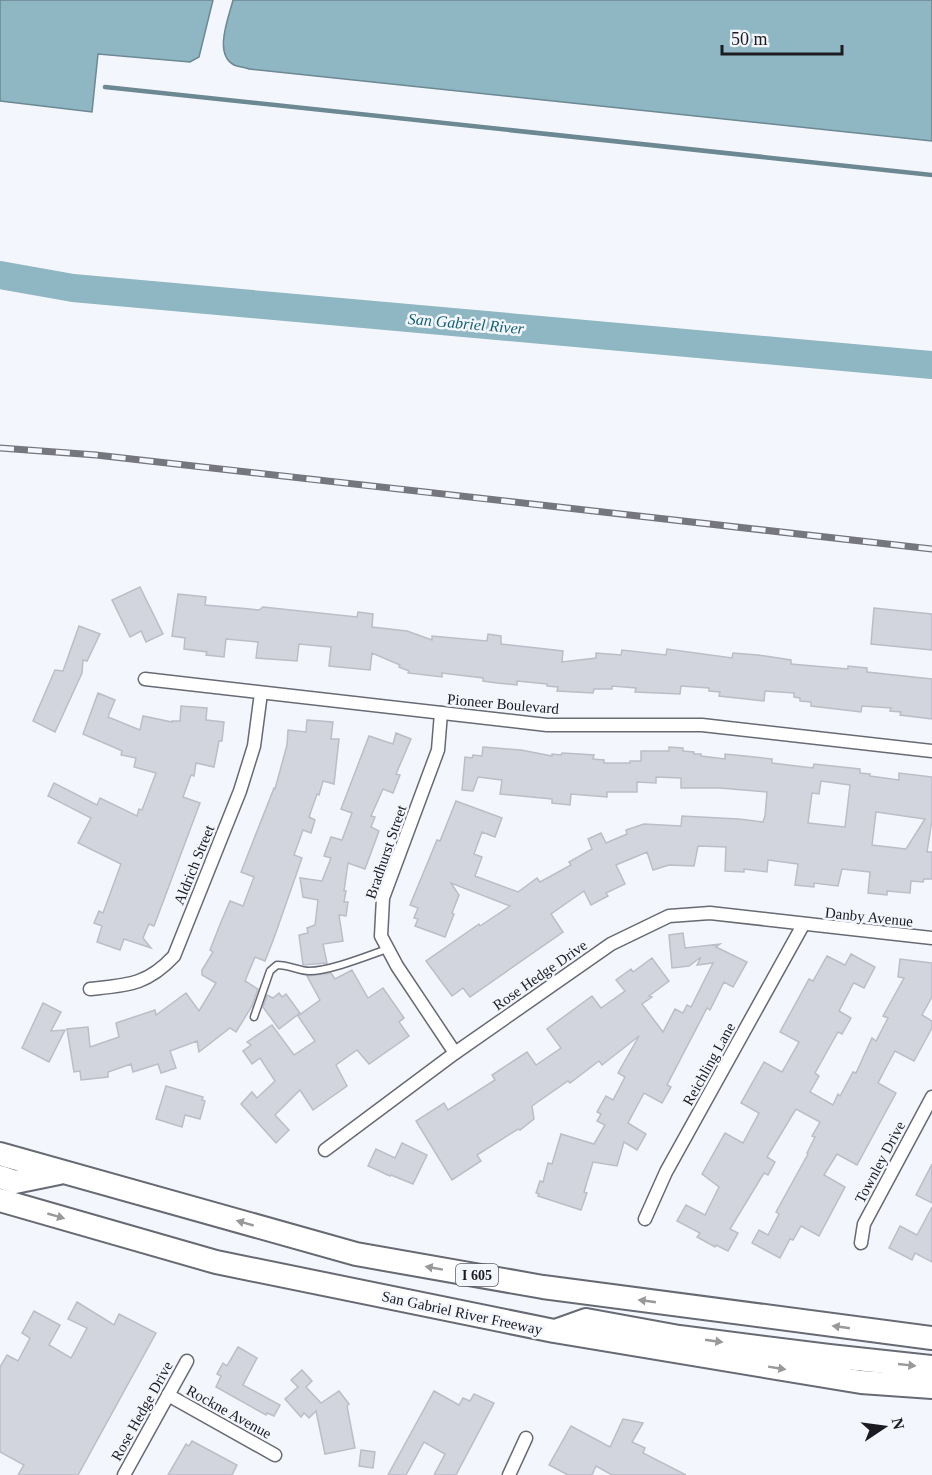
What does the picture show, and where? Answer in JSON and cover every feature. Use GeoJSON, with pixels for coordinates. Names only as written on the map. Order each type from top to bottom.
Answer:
{"type":"FeatureCollection","features":[{"type":"Feature","properties":{"kind":"highway","name":"I 605"},"geometry":{"type":"LineString","coordinates":[[0,1154],[356,1254],[543,1287],[932,1338]]}},
{"type":"Feature","properties":{"kind":"highway"},"geometry":{"type":"LineString","coordinates":[[0,1177],[15,1182],[63,1172]]}},
{"type":"Feature","properties":{"kind":"highway","name":"San Gabriel River Freeway"},"geometry":{"type":"LineString","coordinates":[[0,1200],[216,1262],[554,1331],[861,1382],[932,1387]]}},
{"type":"Feature","properties":{"kind":"highway"},"geometry":{"type":"LineString","coordinates":[[554,1331],[586,1320],[702,1340],[932,1367]]}},
{"type":"Feature","properties":{"kind":"highway"},"geometry":{"type":"LineString","coordinates":[[899,1335],[932,1356]]}},
{"type":"Feature","properties":{"kind":"street","name":"Pioneer Boulevard"},"geometry":{"type":"LineString","coordinates":[[144,679],[547,725],[702,726],[932,751]]}},
{"type":"Feature","properties":{"kind":"street","name":"Aldrich Street"},"geometry":{"type":"LineString","coordinates":[[90,989],[138,982],[159,971],[174,956],[240,791],[254,746],[261,693]]}},
{"type":"Feature","properties":{"kind":"street","name":"Bradhurst Street"},"geometry":{"type":"LineString","coordinates":[[441,713],[438,750],[383,898],[381,936],[397,966],[455,1053]]}},
{"type":"Feature","properties":{"kind":"street","name":"Rose Hedge Drive"},"geometry":{"type":"LineString","coordinates":[[325,1150],[455,1053],[611,944],[669,916],[710,913],[803,925]]}},
{"type":"Feature","properties":{"kind":"street","name":"Danby Avenue"},"geometry":{"type":"LineString","coordinates":[[803,925],[932,938]]}},
{"type":"Feature","properties":{"kind":"street","name":"Reichling Lane"},"geometry":{"type":"LineString","coordinates":[[645,1219],[666,1172],[803,925]]}},
{"type":"Feature","properties":{"kind":"street","name":"Townley Drive"},"geometry":{"type":"LineString","coordinates":[[861,1243],[864,1224],[932,1097]]}},
{"type":"Feature","properties":{"kind":"street","name":"Rose Hedge Drive"},"geometry":{"type":"LineString","coordinates":[[124,1475],[187,1361]]}},
{"type":"Feature","properties":{"kind":"street","name":"Rockne Avenue"},"geometry":{"type":"LineString","coordinates":[[168,1395],[275,1455]]}},
{"type":"Feature","properties":{"kind":"street"},"geometry":{"type":"LineString","coordinates":[[509,1475],[526,1438]]}},
{"type":"Feature","properties":{"kind":"lane"},"geometry":{"type":"LineString","coordinates":[[254,1017],[270,971],[277,965],[290,965],[309,971],[345,963],[388,949]]}},
{"type":"Feature","properties":{"kind":"water"},"geometry":{"type":"Polygon","coordinates":[[[0,0],[213,0],[199,57],[190,62],[98,54],[92,112],[0,101],[0,0]]]}},
{"type":"Feature","properties":{"kind":"water"},"geometry":{"type":"Polygon","coordinates":[[[233,0],[932,0],[932,141],[249,69],[234,65],[224,53],[224,35],[233,0]]]}},
{"type":"Feature","properties":{"kind":"building"},"geometry":{"type":"Polygon","coordinates":[[[140,587],[163,634],[146,642],[141,631],[130,637],[112,600],[140,587]]]}},
{"type":"Feature","properties":{"kind":"building"},"geometry":{"type":"Polygon","coordinates":[[[178,594],[206,597],[205,605],[259,610],[263,607],[357,617],[358,612],[373,614],[372,627],[407,631],[432,640],[432,636],[487,641],[488,634],[501,636],[501,644],[563,651],[562,662],[596,658],[596,653],[621,655],[622,650],[666,655],[667,649],[732,658],[733,653],[758,655],[791,660],[791,664],[848,669],[848,666],[867,668],[867,672],[932,679],[932,719],[900,715],[901,712],[890,711],[891,708],[862,706],[861,712],[811,706],[811,702],[800,701],[800,698],[794,697],[794,693],[765,691],[764,701],[719,696],[720,692],[709,691],[709,688],[681,686],[680,694],[635,692],[636,688],[612,686],[612,689],[594,689],[593,693],[557,691],[558,687],[547,686],[547,684],[517,681],[517,685],[442,673],[442,677],[408,673],[409,671],[399,667],[400,665],[372,653],[370,670],[329,666],[331,647],[299,644],[297,661],[256,658],[258,642],[226,639],[224,657],[206,655],[207,652],[184,649],[185,638],[172,636],[178,594]]]}},
{"type":"Feature","properties":{"kind":"building"},"geometry":{"type":"Polygon","coordinates":[[[874,608],[932,614],[932,650],[871,644],[874,608]]]}},
{"type":"Feature","properties":{"kind":"building"},"geometry":{"type":"Polygon","coordinates":[[[79,626],[100,634],[87,661],[83,660],[82,673],[55,732],[33,721],[55,670],[63,671],[79,626]]]}},
{"type":"Feature","properties":{"kind":"building"},"geometry":{"type":"Polygon","coordinates":[[[98,693],[115,700],[108,717],[140,730],[143,716],[172,722],[180,721],[181,706],[207,708],[206,720],[224,722],[222,741],[219,741],[214,767],[196,763],[194,776],[191,775],[183,797],[200,803],[154,926],[149,924],[143,938],[151,948],[124,939],[120,950],[97,942],[102,926],[94,923],[99,911],[103,913],[121,864],[78,843],[91,818],[48,796],[54,783],[97,805],[100,798],[137,816],[139,809],[142,810],[156,773],[134,767],[136,758],[121,755],[122,751],[83,734],[98,693]]]}},
{"type":"Feature","properties":{"kind":"building"},"geometry":{"type":"Polygon","coordinates":[[[307,720],[333,722],[331,739],[339,739],[334,784],[323,781],[319,795],[317,794],[309,817],[315,820],[311,833],[303,830],[294,855],[302,858],[274,938],[265,961],[255,957],[245,981],[258,989],[252,1006],[236,1032],[230,1028],[199,1052],[197,1041],[170,1051],[176,1068],[161,1073],[158,1064],[133,1072],[131,1064],[108,1072],[108,1077],[81,1080],[80,1071],[74,1072],[67,1029],[88,1027],[90,1047],[119,1037],[116,1023],[155,1010],[156,1015],[186,993],[199,1011],[216,983],[202,975],[202,970],[213,952],[210,950],[221,922],[230,901],[243,906],[254,877],[241,872],[275,789],[287,745],[288,730],[306,732],[307,720]]]}},
{"type":"Feature","properties":{"kind":"building"},"geometry":{"type":"Polygon","coordinates":[[[396,733],[411,739],[396,774],[400,775],[393,793],[383,789],[371,816],[375,817],[371,827],[379,831],[365,869],[348,863],[344,891],[346,891],[344,902],[348,902],[346,916],[339,915],[343,941],[323,944],[327,963],[303,965],[299,935],[308,933],[307,928],[315,925],[318,900],[303,897],[300,878],[322,881],[331,858],[324,856],[331,837],[342,840],[352,813],[341,809],[369,736],[393,744],[396,733]]]}},
{"type":"Feature","properties":{"kind":"building"},"geometry":{"type":"Polygon","coordinates":[[[483,747],[521,750],[552,756],[552,754],[561,755],[562,753],[594,755],[593,759],[604,760],[604,763],[630,763],[630,761],[641,761],[641,751],[669,751],[669,747],[683,748],[683,751],[694,752],[701,756],[725,759],[725,754],[772,759],[772,763],[813,768],[814,764],[860,769],[860,773],[870,774],[870,776],[899,780],[899,773],[932,777],[932,820],[927,852],[932,852],[932,879],[924,879],[923,882],[911,881],[910,893],[887,891],[887,895],[868,893],[870,872],[842,869],[838,886],[814,883],[814,887],[795,885],[798,864],[768,860],[767,872],[744,869],[744,872],[725,871],[726,847],[698,846],[694,866],[669,865],[653,870],[647,852],[616,865],[625,884],[606,893],[608,896],[591,905],[584,891],[551,914],[563,932],[470,997],[463,988],[452,996],[426,961],[479,924],[480,926],[510,906],[451,883],[459,895],[445,937],[415,926],[418,919],[414,918],[418,908],[410,905],[456,801],[502,818],[495,837],[482,832],[474,854],[482,857],[475,876],[518,892],[537,878],[540,882],[571,865],[569,862],[592,849],[588,839],[601,833],[606,843],[627,834],[626,830],[644,824],[681,826],[682,816],[763,822],[765,816],[767,792],[720,788],[681,788],[681,778],[656,777],[656,783],[637,782],[637,792],[607,792],[607,797],[571,794],[570,805],[552,803],[552,799],[500,794],[502,780],[478,777],[473,791],[462,790],[465,757],[482,756],[483,747]],[[821,781],[819,794],[812,793],[808,823],[845,827],[850,785],[821,781]],[[876,812],[872,845],[906,849],[925,819],[876,812]]]}},
{"type":"Feature","properties":{"kind":"building"},"geometry":{"type":"Polygon","coordinates":[[[683,933],[685,948],[720,944],[716,947],[747,962],[733,987],[724,982],[710,1010],[707,1008],[667,1085],[671,1087],[662,1103],[644,1093],[628,1123],[646,1134],[637,1150],[624,1142],[617,1166],[593,1162],[581,1210],[538,1196],[539,1194],[536,1193],[540,1181],[543,1182],[548,1163],[552,1164],[561,1134],[594,1144],[605,1125],[597,1121],[601,1114],[597,1112],[606,1096],[613,1100],[625,1077],[618,1073],[639,1036],[602,1065],[599,1061],[570,1083],[568,1081],[532,1106],[534,1119],[520,1130],[518,1129],[477,1155],[481,1161],[452,1180],[416,1121],[444,1103],[448,1110],[495,1080],[492,1075],[527,1052],[536,1065],[561,1048],[547,1029],[592,996],[601,1008],[625,991],[616,980],[631,969],[633,972],[652,958],[669,981],[642,1004],[663,1032],[675,1009],[683,1013],[687,1005],[691,1007],[713,963],[697,965],[701,957],[689,966],[672,968],[669,935],[683,933]]]}},
{"type":"Feature","properties":{"kind":"building"},"geometry":{"type":"Polygon","coordinates":[[[851,954],[875,967],[864,988],[853,984],[839,1011],[851,1018],[842,1034],[838,1032],[815,1073],[819,1076],[810,1092],[833,1105],[853,1072],[856,1073],[872,1038],[876,1041],[888,1018],[883,1016],[904,978],[898,977],[900,959],[932,963],[932,997],[922,1015],[932,1021],[932,1028],[914,1061],[895,1051],[878,1083],[896,1093],[857,1165],[837,1154],[824,1175],[845,1187],[819,1236],[801,1226],[793,1240],[790,1239],[780,1258],[752,1243],[759,1230],[768,1235],[779,1214],[776,1212],[808,1154],[815,1137],[812,1136],[820,1122],[796,1109],[767,1157],[775,1162],[768,1175],[764,1173],[730,1229],[738,1233],[728,1251],[716,1245],[715,1247],[697,1237],[700,1233],[677,1221],[686,1205],[705,1215],[719,1187],[702,1174],[725,1133],[743,1143],[759,1113],[741,1103],[764,1062],[782,1072],[799,1042],[780,1032],[809,979],[813,981],[827,956],[845,965],[851,954]]]}},
{"type":"Feature","properties":{"kind":"building"},"geometry":{"type":"Polygon","coordinates":[[[352,970],[368,998],[383,988],[404,1018],[399,1022],[409,1036],[369,1064],[357,1050],[336,1065],[347,1086],[313,1110],[300,1090],[275,1115],[289,1130],[276,1143],[241,1104],[252,1092],[257,1098],[275,1081],[260,1058],[252,1064],[243,1051],[251,1045],[247,1042],[272,1025],[294,1055],[315,1041],[298,1016],[320,1000],[307,976],[331,973],[335,979],[352,970]]]}},
{"type":"Feature","properties":{"kind":"building"},"geometry":{"type":"Polygon","coordinates":[[[279,993],[282,997],[286,994],[300,1013],[279,1029],[263,1007],[267,995],[273,998],[279,993]]]}},
{"type":"Feature","properties":{"kind":"building"},"geometry":{"type":"Polygon","coordinates":[[[43,1003],[61,1012],[51,1031],[65,1030],[49,1062],[22,1048],[43,1003]]]}},
{"type":"Feature","properties":{"kind":"building"},"geometry":{"type":"Polygon","coordinates":[[[166,1086],[203,1097],[202,1100],[205,1101],[200,1119],[185,1115],[182,1127],[156,1119],[166,1086]]]}},
{"type":"Feature","properties":{"kind":"building"},"geometry":{"type":"Polygon","coordinates":[[[402,1143],[427,1155],[413,1184],[368,1166],[376,1149],[395,1158],[402,1143]]]}},
{"type":"Feature","properties":{"kind":"building"},"geometry":{"type":"Polygon","coordinates":[[[932,1164],[932,1203],[916,1195],[932,1164]]]}},
{"type":"Feature","properties":{"kind":"building"},"geometry":{"type":"Polygon","coordinates":[[[932,1207],[932,1262],[915,1253],[912,1260],[889,1248],[900,1226],[917,1235],[932,1207]]]}},
{"type":"Feature","properties":{"kind":"building"},"geometry":{"type":"Polygon","coordinates":[[[77,1302],[114,1325],[119,1314],[156,1333],[78,1475],[18,1475],[24,1465],[0,1452],[0,1367],[7,1355],[18,1361],[30,1338],[22,1333],[34,1311],[60,1325],[49,1345],[71,1358],[87,1328],[68,1319],[77,1302]]]}},
{"type":"Feature","properties":{"kind":"building"},"geometry":{"type":"Polygon","coordinates":[[[238,1347],[257,1358],[243,1385],[280,1405],[274,1416],[267,1413],[266,1415],[216,1387],[221,1376],[217,1374],[223,1363],[227,1366],[238,1347]]]}},
{"type":"Feature","properties":{"kind":"building"},"geometry":{"type":"Polygon","coordinates":[[[302,1370],[312,1381],[306,1387],[321,1403],[339,1391],[349,1404],[347,1406],[355,1448],[325,1454],[316,1411],[309,1418],[304,1413],[301,1417],[285,1399],[298,1387],[291,1380],[302,1370]]]}},
{"type":"Feature","properties":{"kind":"building"},"geometry":{"type":"Polygon","coordinates":[[[434,1391],[459,1405],[463,1398],[470,1401],[474,1394],[494,1403],[456,1475],[434,1475],[445,1454],[424,1442],[406,1475],[388,1475],[434,1391]]]}},
{"type":"Feature","properties":{"kind":"building"},"geometry":{"type":"Polygon","coordinates":[[[623,1419],[643,1423],[632,1442],[645,1448],[643,1453],[686,1475],[612,1475],[596,1466],[592,1475],[568,1475],[549,1465],[571,1426],[610,1447],[623,1419]]]}},
{"type":"Feature","properties":{"kind":"building"},"geometry":{"type":"Polygon","coordinates":[[[192,1441],[237,1465],[232,1475],[168,1475],[186,1444],[189,1446],[192,1441]]]}},
{"type":"Feature","properties":{"kind":"building"},"geometry":{"type":"Polygon","coordinates":[[[361,1450],[375,1452],[373,1468],[359,1466],[361,1450]]]}},
{"type":"Feature","properties":{"kind":"waterway"},"geometry":{"type":"LineString","coordinates":[[105,87],[932,175]]}},
{"type":"Feature","properties":{"kind":"waterway","name":"San Gabriel River"},"geometry":{"type":"LineString","coordinates":[[0,275],[73,288],[932,365]]}},
{"type":"Feature","properties":{"kind":"railway"},"geometry":{"type":"LineString","coordinates":[[0,448],[96,455],[932,549]]}}]}
